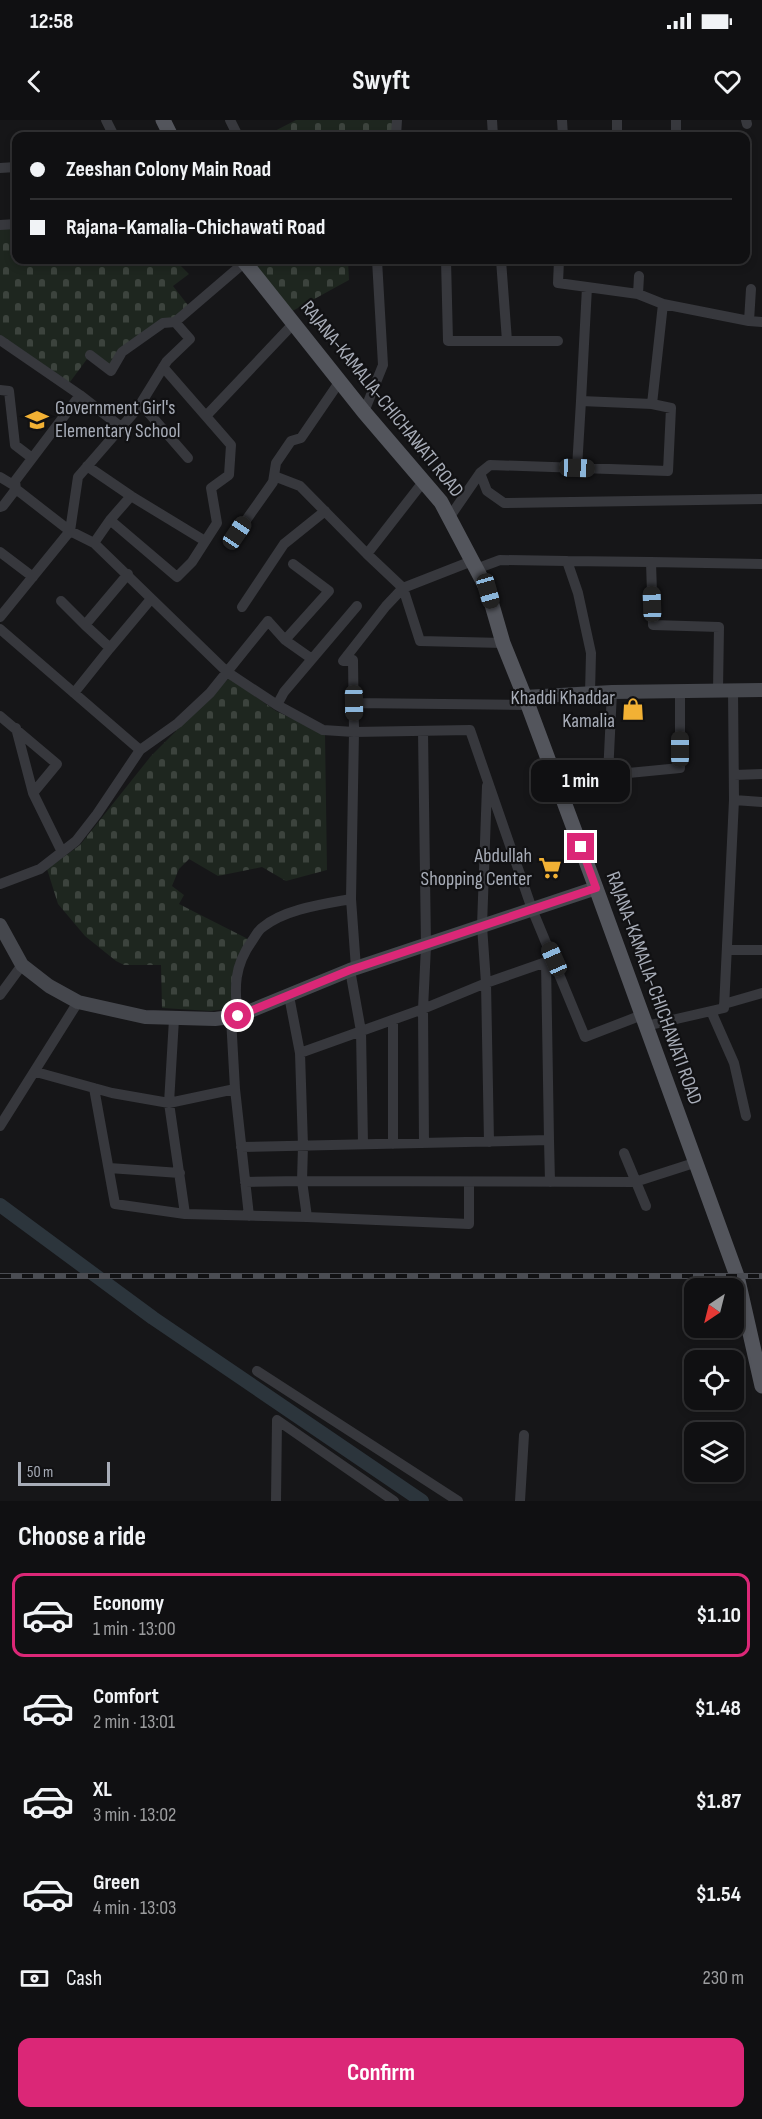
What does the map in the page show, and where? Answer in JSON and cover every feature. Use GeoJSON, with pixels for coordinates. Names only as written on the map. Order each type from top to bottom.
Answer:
{"type":"FeatureCollection","features":[{"type":"Feature","properties":{"kind":"main road","name":"RAJANA-KAMALIA-CHICHAWATI ROAD"},"geometry":{"type":"LineString","coordinates":[[246,264],[364,412],[441,502],[488,591],[503,643],[527,701],[737,1276],[762,1386]]}},
{"type":"Feature","properties":{"kind":"street"},"geometry":{"type":"LineString","coordinates":[[90,355],[111,371],[122,352],[163,323],[176,322],[241,264]]}},
{"type":"Feature","properties":{"kind":"street"},"geometry":{"type":"LineString","coordinates":[[364,412],[383,365],[377,264]]}},
{"type":"Feature","properties":{"kind":"street"},"geometry":{"type":"LineString","coordinates":[[446,264],[448,341],[558,340]]}},
{"type":"Feature","properties":{"kind":"street"},"geometry":{"type":"LineString","coordinates":[[501,264],[507,341]]}},
{"type":"Feature","properties":{"kind":"street"},"geometry":{"type":"LineString","coordinates":[[559,264],[558,283],[638,294],[663,304],[762,322]]}},
{"type":"Feature","properties":{"kind":"street"},"geometry":{"type":"LineString","coordinates":[[638,294],[639,276]]}},
{"type":"Feature","properties":{"kind":"street"},"geometry":{"type":"LineString","coordinates":[[577,468],[587,286]]}},
{"type":"Feature","properties":{"kind":"street"},"geometry":{"type":"LineString","coordinates":[[749,321],[751,289]]}},
{"type":"Feature","properties":{"kind":"street"},"geometry":{"type":"LineString","coordinates":[[652,404],[663,304]]}},
{"type":"Feature","properties":{"kind":"street"},"geometry":{"type":"LineString","coordinates":[[0,617],[70,531],[78,477],[141,404],[167,361],[190,339],[176,322]]}},
{"type":"Feature","properties":{"kind":"street"},"geometry":{"type":"LineString","coordinates":[[206,416],[294,323]]}},
{"type":"Feature","properties":{"kind":"street"},"geometry":{"type":"LineString","coordinates":[[0,340],[80,395],[121,427]]}},
{"type":"Feature","properties":{"kind":"street"},"geometry":{"type":"LineString","coordinates":[[110,520],[177,577],[192,562],[217,523],[211,488],[229,475],[231,445],[163,367]]}},
{"type":"Feature","properties":{"kind":"street"},"geometry":{"type":"LineString","coordinates":[[237,533],[273,482],[276,463],[291,441],[301,438],[340,381]]}},
{"type":"Feature","properties":{"kind":"street"},"geometry":{"type":"LineString","coordinates":[[0,390],[9,391],[15,445],[32,458]]}},
{"type":"Feature","properties":{"kind":"street"},"geometry":{"type":"LineString","coordinates":[[0,507],[3,506],[15,487],[15,482],[32,458],[80,395]]}},
{"type":"Feature","properties":{"kind":"street"},"geometry":{"type":"LineString","coordinates":[[449,518],[480,473],[490,465],[668,471],[670,408],[652,404],[581,401]]}},
{"type":"Feature","properties":{"kind":"street"},"geometry":{"type":"LineString","coordinates":[[141,404],[188,458]]}},
{"type":"Feature","properties":{"kind":"street"},"geometry":{"type":"LineString","coordinates":[[87,466],[205,541]]}},
{"type":"Feature","properties":{"kind":"street"},"geometry":{"type":"LineString","coordinates":[[480,473],[487,491],[504,503],[762,499]]}},
{"type":"Feature","properties":{"kind":"street"},"geometry":{"type":"LineString","coordinates":[[274,476],[300,486],[367,555],[403,588],[420,641],[503,643]]}},
{"type":"Feature","properties":{"kind":"street"},"geometry":{"type":"LineString","coordinates":[[0,477],[70,531],[94,543],[228,672],[277,705],[323,730],[354,732],[470,730],[550,961],[585,1037],[644,1021],[724,1008],[734,800],[733,690]]}},
{"type":"Feature","properties":{"kind":"street"},"geometry":{"type":"LineString","coordinates":[[367,555],[423,482]]}},
{"type":"Feature","properties":{"kind":"street"},"geometry":{"type":"LineString","coordinates":[[94,543],[131,496]]}},
{"type":"Feature","properties":{"kind":"street"},"geometry":{"type":"LineString","coordinates":[[242,607],[284,544],[325,511]]}},
{"type":"Feature","properties":{"kind":"street"},"geometry":{"type":"LineString","coordinates":[[0,552],[33,577]]}},
{"type":"Feature","properties":{"kind":"street"},"geometry":{"type":"LineString","coordinates":[[363,1144],[361,1031],[353,969],[351,899],[353,660],[343,661],[403,588],[474,565],[500,560],[762,564]]}},
{"type":"Feature","properties":{"kind":"street"},"geometry":{"type":"LineString","coordinates":[[567,561],[578,593],[591,653],[590,693]]}},
{"type":"Feature","properties":{"kind":"street"},"geometry":{"type":"LineString","coordinates":[[651,562],[653,626],[718,627],[718,690]]}},
{"type":"Feature","properties":{"kind":"street"},"geometry":{"type":"LineString","coordinates":[[285,640],[329,591],[293,564]]}},
{"type":"Feature","properties":{"kind":"street"},"geometry":{"type":"LineString","coordinates":[[86,625],[128,574]]}},
{"type":"Feature","properties":{"kind":"street"},"geometry":{"type":"LineString","coordinates":[[74,693],[151,599]]}},
{"type":"Feature","properties":{"kind":"street"},"geometry":{"type":"LineString","coordinates":[[61,601],[110,648]]}},
{"type":"Feature","properties":{"kind":"street"},"geometry":{"type":"LineString","coordinates":[[277,705],[284,692],[357,606]]}},
{"type":"Feature","properties":{"kind":"street"},"geometry":{"type":"LineString","coordinates":[[0,884],[40,869],[76,840],[97,814],[140,750],[178,723],[210,693],[268,621],[285,640],[312,659]]}},
{"type":"Feature","properties":{"kind":"street"},"geometry":{"type":"LineString","coordinates":[[0,629],[140,750]]}},
{"type":"Feature","properties":{"kind":"street"},"geometry":{"type":"LineString","coordinates":[[354,703],[527,701],[590,693],[762,690]]}},
{"type":"Feature","properties":{"kind":"street"},"geometry":{"type":"LineString","coordinates":[[612,692],[608,775],[680,768],[680,691]]}},
{"type":"Feature","properties":{"kind":"street"},"geometry":{"type":"LineString","coordinates":[[0,716],[57,764],[33,793]]}},
{"type":"Feature","properties":{"kind":"street"},"geometry":{"type":"LineString","coordinates":[[16,728],[33,793],[62,852]]}},
{"type":"Feature","properties":{"kind":"street"},"geometry":{"type":"LineString","coordinates":[[423,731],[426,946],[423,1009],[424,1143]]}},
{"type":"Feature","properties":{"kind":"street"},"geometry":{"type":"LineString","coordinates":[[734,775],[762,774]]}},
{"type":"Feature","properties":{"kind":"street"},"geometry":{"type":"LineString","coordinates":[[488,780],[482,926],[486,984],[489,1142]]}},
{"type":"Feature","properties":{"kind":"street"},"geometry":{"type":"LineString","coordinates":[[734,800],[762,802]]}},
{"type":"Feature","properties":{"kind":"street"},"geometry":{"type":"LineString","coordinates":[[0,925],[22,965],[49,986],[78,1002],[145,1017],[235,1017],[353,969],[596,888]]}},
{"type":"Feature","properties":{"kind":"street"},"geometry":{"type":"LineString","coordinates":[[249,1216],[235,1089],[236,975],[247,948],[262,927],[289,914],[321,904],[351,899]]}},
{"type":"Feature","properties":{"kind":"street"},"geometry":{"type":"LineString","coordinates":[[727,950],[762,950]]}},
{"type":"Feature","properties":{"kind":"street"},"geometry":{"type":"LineString","coordinates":[[300,1053],[550,961]]}},
{"type":"Feature","properties":{"kind":"street"},"geometry":{"type":"LineString","coordinates":[[550,961],[550,1182]]}},
{"type":"Feature","properties":{"kind":"street"},"geometry":{"type":"LineString","coordinates":[[0,995],[22,965]]}},
{"type":"Feature","properties":{"kind":"street"},"geometry":{"type":"LineString","coordinates":[[724,1004],[762,993]]}},
{"type":"Feature","properties":{"kind":"street"},"geometry":{"type":"LineString","coordinates":[[289,996],[300,1053],[302,1181],[307,1217]]}},
{"type":"Feature","properties":{"kind":"street"},"geometry":{"type":"LineString","coordinates":[[0,1126],[78,1002]]}},
{"type":"Feature","properties":{"kind":"street"},"geometry":{"type":"LineString","coordinates":[[711,1011],[734,1063],[746,1116]]}},
{"type":"Feature","properties":{"kind":"street"},"geometry":{"type":"LineString","coordinates":[[174,1018],[169,1103],[185,1214]]}},
{"type":"Feature","properties":{"kind":"street"},"geometry":{"type":"LineString","coordinates":[[393,1020],[393,1144]]}},
{"type":"Feature","properties":{"kind":"street"},"geometry":{"type":"LineString","coordinates":[[36,1072],[94,1088],[169,1103],[235,1089]]}},
{"type":"Feature","properties":{"kind":"street"},"geometry":{"type":"LineString","coordinates":[[94,1088],[115,1204],[185,1214],[469,1224],[469,1182]]}},
{"type":"Feature","properties":{"kind":"street"},"geometry":{"type":"LineString","coordinates":[[241,1147],[549,1140]]}},
{"type":"Feature","properties":{"kind":"street"},"geometry":{"type":"LineString","coordinates":[[624,1153],[646,1206]]}},
{"type":"Feature","properties":{"kind":"street"},"geometry":{"type":"LineString","coordinates":[[245,1182],[635,1182],[694,1163]]}},
{"type":"Feature","properties":{"kind":"street"},"geometry":{"type":"LineString","coordinates":[[109,1168],[180,1173]]}},
{"type":"Feature","properties":{"kind":"street"},"geometry":{"type":"LineString","coordinates":[[257,1371],[458,1501]]}},
{"type":"Feature","properties":{"kind":"street"},"geometry":{"type":"LineString","coordinates":[[276,1501],[277,1420],[394,1501]]}},
{"type":"Feature","properties":{"kind":"street"},"geometry":{"type":"LineString","coordinates":[[520,1501],[524,1435]]}},
{"type":"Feature","properties":{"kind":"green space"},"geometry":{"type":"Polygon","coordinates":[[[296,120],[397,120],[396,132],[273,132],[296,120]]]}},
{"type":"Feature","properties":{"kind":"green space"},"geometry":{"type":"Polygon","coordinates":[[[12,224],[12,264],[179,264],[189,274],[173,286],[191,309],[122,352],[111,371],[90,355],[67,386],[0,340],[0,225],[12,224]]]}},
{"type":"Feature","properties":{"kind":"green space"},"geometry":{"type":"Polygon","coordinates":[[[246,264],[348,264],[349,280],[287,314],[246,264]]]}},
{"type":"Feature","properties":{"kind":"green space"},"geometry":{"type":"Polygon","coordinates":[[[229,678],[276,711],[325,734],[327,870],[286,881],[262,867],[218,876],[189,859],[179,869],[172,886],[184,895],[179,904],[248,939],[232,1008],[211,1011],[162,1008],[161,965],[124,965],[85,936],[58,904],[47,869],[80,845],[151,756],[229,678]]]}},
{"type":"Feature","properties":{"kind":"waterway"},"geometry":{"type":"LineString","coordinates":[[0,1205],[153,1318],[422,1501]]}},
{"type":"Feature","properties":{"kind":"railway"},"geometry":{"type":"LineString","coordinates":[[0,1276],[762,1276]]}},
{"type":"Feature","properties":{"kind":"place","name":"Government Girl's Elementary School"},"geometry":{"type":"Point","coordinates":[37,420]}},
{"type":"Feature","properties":{"kind":"place","name":"Khaddi Khaddar Kamalia"},"geometry":{"type":"Point","coordinates":[633,709]}},
{"type":"Feature","properties":{"kind":"place","name":"Abdullah Shopping Center"},"geometry":{"type":"Point","coordinates":[550,868]}},
{"type":"Feature","properties":{"kind":"route"},"geometry":{"type":"LineString","coordinates":[[238,1016],[350,970],[596,888],[581,847]]}}]}
